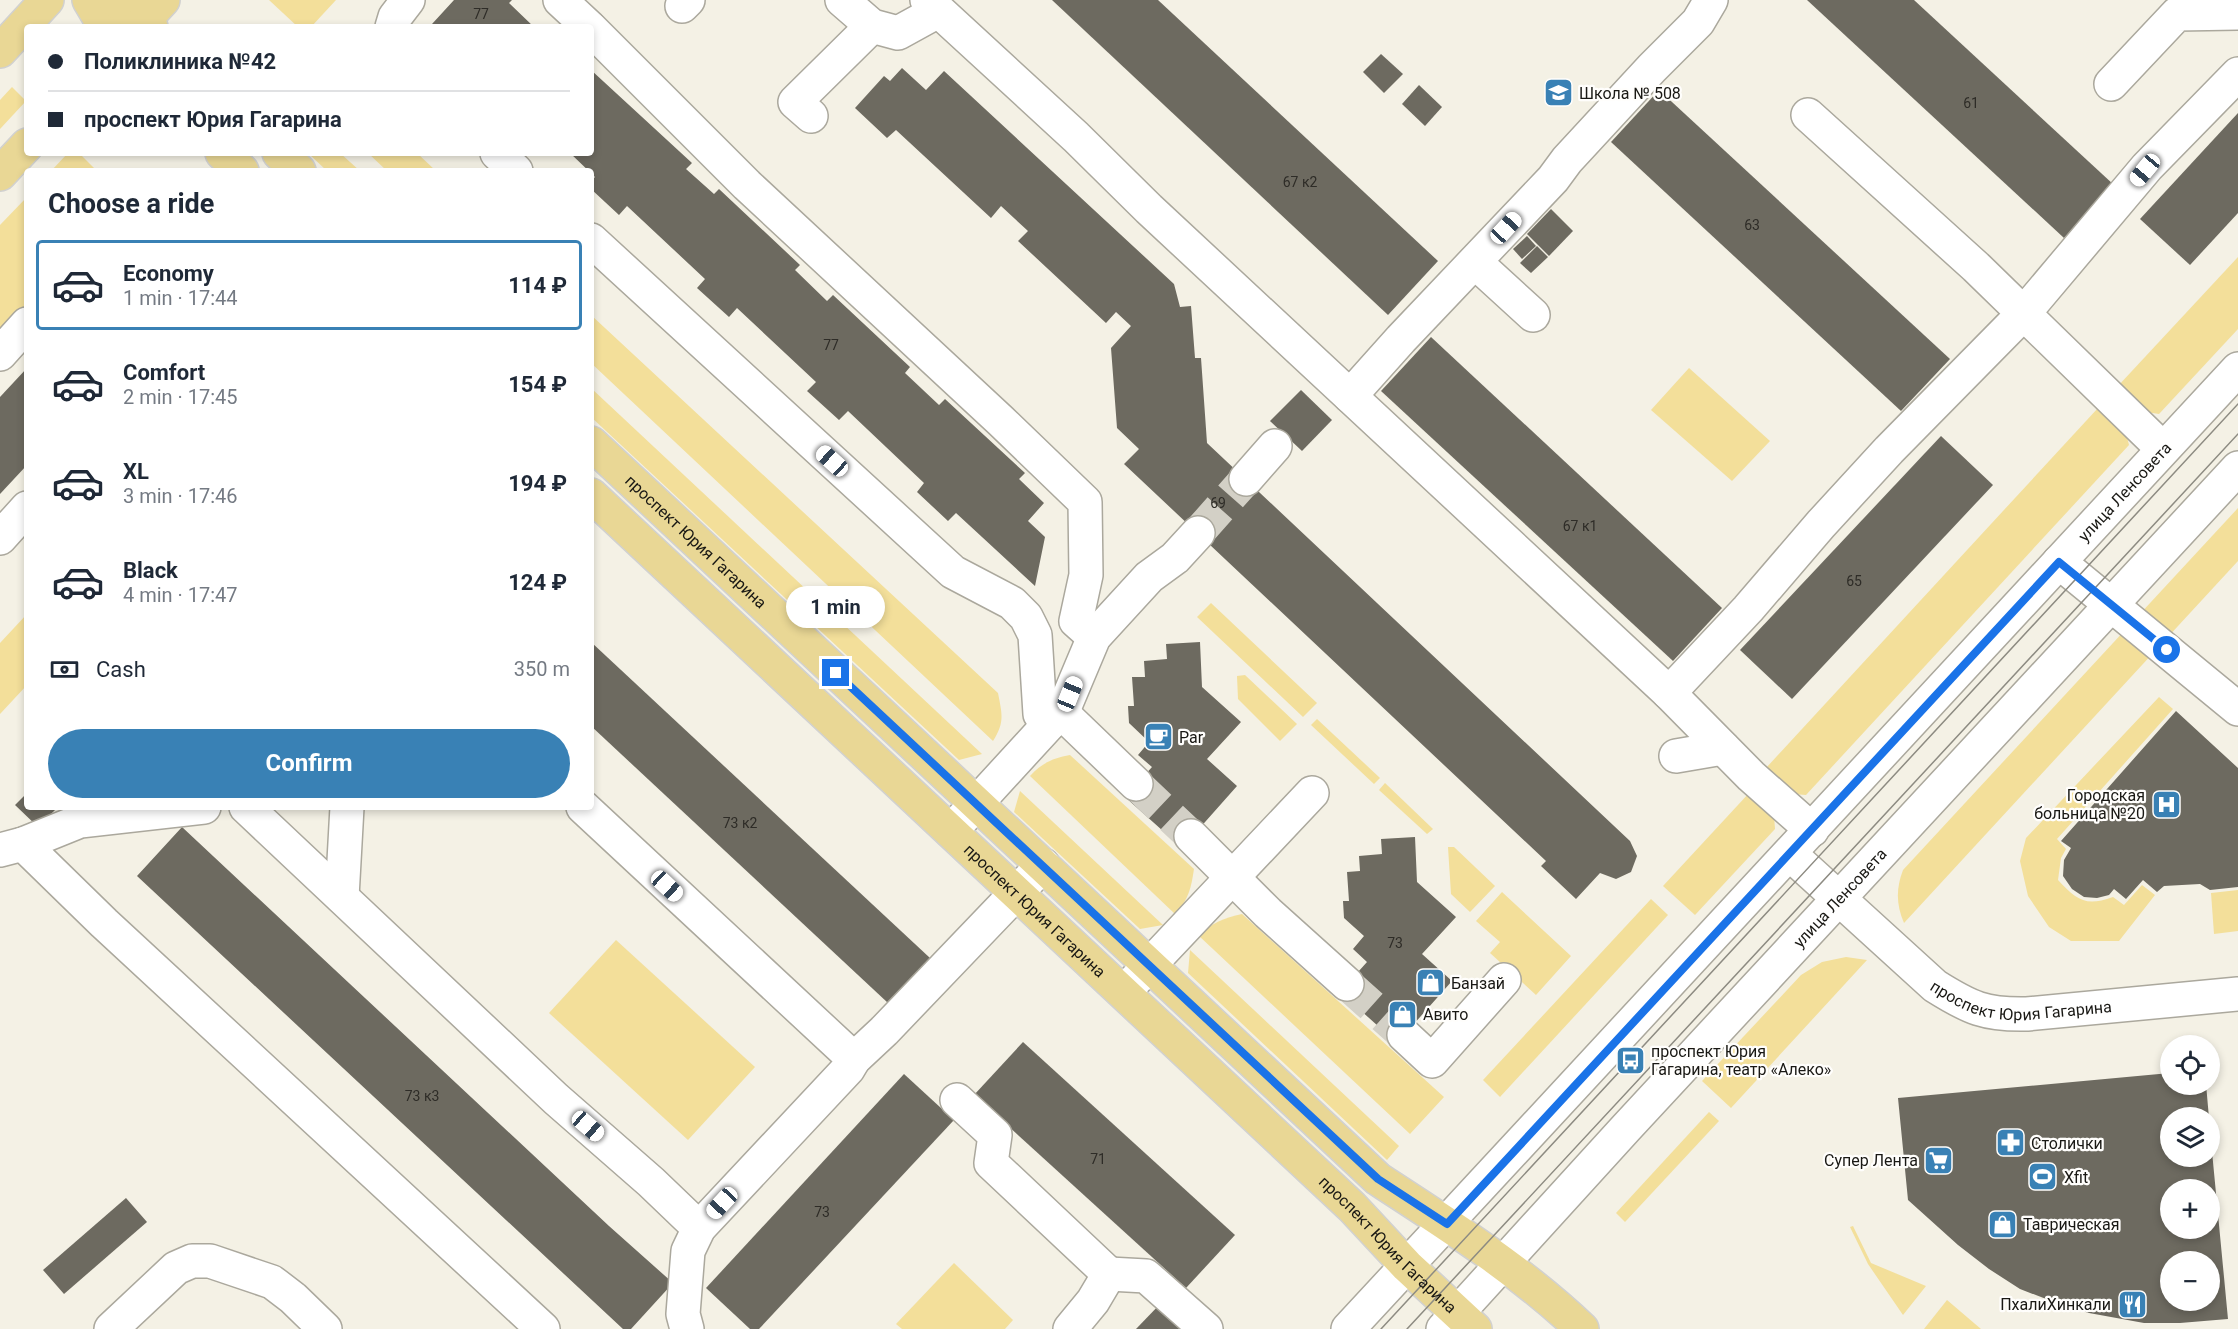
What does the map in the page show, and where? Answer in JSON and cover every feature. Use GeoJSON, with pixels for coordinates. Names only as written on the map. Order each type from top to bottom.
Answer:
{"type":"FeatureCollection","features":[{"type":"Feature","properties":{"kind":"main road"},"geometry":{"type":"LineString","coordinates":[[25,24],[47,0]]}},
{"type":"Feature","properties":{"kind":"main road"},"geometry":{"type":"LineString","coordinates":[[89,0],[103,24]]}},
{"type":"Feature","properties":{"kind":"main road"},"geometry":{"type":"LineString","coordinates":[[115,0],[149,18]]}},
{"type":"Feature","properties":{"kind":"main road"},"geometry":{"type":"LineString","coordinates":[[0,51],[24,25]]}},
{"type":"Feature","properties":{"kind":"main road"},"geometry":{"type":"LineString","coordinates":[[0,174],[24,148]]}},
{"type":"Feature","properties":{"kind":"main road"},"geometry":{"type":"LineString","coordinates":[[225,156],[239,168]]}},
{"type":"Feature","properties":{"kind":"main road"},"geometry":{"type":"LineString","coordinates":[[282,156],[296,168]]}},
{"type":"Feature","properties":{"kind":"main road","name":"проспект Юрия Гагарина"},"geometry":{"type":"LineString","coordinates":[[594,446],[1378,1179],[1504,1264],[1561,1309],[1582,1329]]}},
{"type":"Feature","properties":{"kind":"main road","name":"проспект Юрия Гагарина"},"geometry":{"type":"LineString","coordinates":[[594,498],[1018,892],[1352,1207],[1459,1324]]}},
{"type":"Feature","properties":{"kind":"street"},"geometry":{"type":"LineString","coordinates":[[393,24],[395,17],[408,0]]}},
{"type":"Feature","properties":{"kind":"street"},"geometry":{"type":"LineString","coordinates":[[560,0],[586,24]]}},
{"type":"Feature","properties":{"kind":"street"},"geometry":{"type":"LineString","coordinates":[[842,0],[872,26],[898,33],[932,5],[1669,693],[1751,777],[1812,830]]}},
{"type":"Feature","properties":{"kind":"street"},"geometry":{"type":"LineString","coordinates":[[1350,396],[1652,68],[1698,22],[1711,0]]}},
{"type":"Feature","properties":{"kind":"street"},"geometry":{"type":"LineString","coordinates":[[2111,84],[2177,14],[2238,13]]}},
{"type":"Feature","properties":{"kind":"street"},"geometry":{"type":"LineString","coordinates":[[811,116],[795,102],[872,26]]}},
{"type":"Feature","properties":{"kind":"street"},"geometry":{"type":"LineString","coordinates":[[594,32],[747,185],[1085,502],[1086,575],[1076,621],[1094,638]]}},
{"type":"Feature","properties":{"kind":"street"},"geometry":{"type":"LineString","coordinates":[[1669,693],[1748,609],[1889,450],[2024,314],[2147,167],[2238,74]]}},
{"type":"Feature","properties":{"kind":"street"},"geometry":{"type":"LineString","coordinates":[[1808,115],[1976,267],[2163,449]]}},
{"type":"Feature","properties":{"kind":"street"},"geometry":{"type":"LineString","coordinates":[[500,156],[513,168]]}},
{"type":"Feature","properties":{"kind":"street"},"geometry":{"type":"LineString","coordinates":[[594,243],[953,572],[1012,603],[1026,617],[1035,635],[1040,714],[1056,718],[1136,784]]}},
{"type":"Feature","properties":{"kind":"street"},"geometry":{"type":"LineString","coordinates":[[1475,262],[1533,315]]}},
{"type":"Feature","properties":{"kind":"street"},"geometry":{"type":"LineString","coordinates":[[0,354],[24,327]]}},
{"type":"Feature","properties":{"kind":"street","name":"улица Ленсовета"},"geometry":{"type":"LineString","coordinates":[[1348,1329],[2238,369]]}},
{"type":"Feature","properties":{"kind":"street"},"geometry":{"type":"LineString","coordinates":[[1246,479],[1275,446]]}},
{"type":"Feature","properties":{"kind":"street","name":"улица Ленсовета"},"geometry":{"type":"LineString","coordinates":[[1459,1324],[1504,1264],[1557,1202],[2238,468]]}},
{"type":"Feature","properties":{"kind":"street"},"geometry":{"type":"LineString","coordinates":[[0,538],[24,511]]}},
{"type":"Feature","properties":{"kind":"street"},"geometry":{"type":"LineString","coordinates":[[951,831],[1056,718],[1094,638],[1149,577],[1175,558],[1197,533]]}},
{"type":"Feature","properties":{"kind":"street"},"geometry":{"type":"LineString","coordinates":[[2059,562],[2238,709]]}},
{"type":"Feature","properties":{"kind":"street"},"geometry":{"type":"LineString","coordinates":[[1676,756],[1723,748]]}},
{"type":"Feature","properties":{"kind":"street"},"geometry":{"type":"LineString","coordinates":[[1124,992],[1312,793]]}},
{"type":"Feature","properties":{"kind":"street"},"geometry":{"type":"LineString","coordinates":[[175,810],[80,820],[11,847],[104,923],[543,1329]]}},
{"type":"Feature","properties":{"kind":"street"},"geometry":{"type":"LineString","coordinates":[[249,810],[556,1099],[651,1182],[699,1228]]}},
{"type":"Feature","properties":{"kind":"street"},"geometry":{"type":"LineString","coordinates":[[342,897],[346,810]]}},
{"type":"Feature","properties":{"kind":"street"},"geometry":{"type":"LineString","coordinates":[[586,810],[854,1059]]}},
{"type":"Feature","properties":{"kind":"street"},"geometry":{"type":"LineString","coordinates":[[1191,836],[1268,913],[1347,984]]}},
{"type":"Feature","properties":{"kind":"street","name":"проспект Юрия Гагарина"},"geometry":{"type":"LineString","coordinates":[[1790,854],[1935,986],[1961,1003],[1982,1012],[2003,1015],[2027,1014],[2238,994]]}},
{"type":"Feature","properties":{"kind":"street"},"geometry":{"type":"LineString","coordinates":[[687,1329],[682,1314],[688,1251],[699,1228],[848,1069],[854,1059],[1043,866]]}},
{"type":"Feature","properties":{"kind":"street"},"geometry":{"type":"LineString","coordinates":[[1404,1035],[1432,1061],[1504,980]]}},
{"type":"Feature","properties":{"kind":"street"},"geometry":{"type":"LineString","coordinates":[[957,1100],[995,1135],[990,1163],[1109,1274],[1146,1276],[1206,1329]]}},
{"type":"Feature","properties":{"kind":"street"},"geometry":{"type":"LineString","coordinates":[[111,1329],[132,1294],[192,1261],[210,1262],[272,1282],[293,1298],[325,1329]]}},
{"type":"Feature","properties":{"kind":"street"},"geometry":{"type":"LineString","coordinates":[[1070,1329],[1093,1301],[1109,1274]]}},
{"type":"Feature","properties":{"kind":"shaded area"},"geometry":{"type":"Polygon","coordinates":[[[269,0],[336,0],[314,24],[295,24],[269,0]]]}},
{"type":"Feature","properties":{"kind":"shaded area"},"geometry":{"type":"Polygon","coordinates":[[[12,87],[24,99],[24,103],[0,129],[0,100],[12,87]]]}},
{"type":"Feature","properties":{"kind":"shaded area"},"geometry":{"type":"Polygon","coordinates":[[[65,156],[82,156],[94,168],[54,168],[65,156]]]}},
{"type":"Feature","properties":{"kind":"shaded area"},"geometry":{"type":"Polygon","coordinates":[[[311,156],[343,156],[357,168],[324,168],[311,156]]]}},
{"type":"Feature","properties":{"kind":"shaded area"},"geometry":{"type":"Polygon","coordinates":[[[371,156],[420,156],[433,168],[384,168],[371,156]]]}},
{"type":"Feature","properties":{"kind":"shaded area"},"geometry":{"type":"Polygon","coordinates":[[[24,200],[24,314],[0,340],[0,225],[24,200]]]}},
{"type":"Feature","properties":{"kind":"shaded area"},"geometry":{"type":"Polygon","coordinates":[[[2238,257],[2238,329],[2159,414],[2146,412],[2118,386],[2238,257]]]}},
{"type":"Feature","properties":{"kind":"shaded area"},"geometry":{"type":"Polygon","coordinates":[[[594,318],[998,693],[1002,718],[993,741],[594,366],[594,318]]]}},
{"type":"Feature","properties":{"kind":"shaded area"},"geometry":{"type":"Polygon","coordinates":[[[1689,368],[1770,441],[1732,481],[1651,410],[1689,368]]]}},
{"type":"Feature","properties":{"kind":"shaded area"},"geometry":{"type":"Polygon","coordinates":[[[594,391],[982,754],[959,760],[594,420],[594,391]]]}},
{"type":"Feature","properties":{"kind":"shaded area"},"geometry":{"type":"Polygon","coordinates":[[[2098,408],[2126,433],[2129,445],[1806,795],[1793,794],[1766,768],[2098,408]]]}},
{"type":"Feature","properties":{"kind":"shaded area"},"geometry":{"type":"Polygon","coordinates":[[[2238,508],[2238,561],[1904,923],[1899,910],[1898,897],[1903,870],[2238,508]]]}},
{"type":"Feature","properties":{"kind":"shaded area"},"geometry":{"type":"Polygon","coordinates":[[[1211,603],[1317,703],[1303,717],[1197,617],[1211,603]]]}},
{"type":"Feature","properties":{"kind":"shaded area"},"geometry":{"type":"Polygon","coordinates":[[[24,617],[24,688],[0,714],[0,643],[24,617]]]}},
{"type":"Feature","properties":{"kind":"shaded area"},"geometry":{"type":"Polygon","coordinates":[[[1245,675],[1297,724],[1280,741],[1238,699],[1237,676],[1245,675]]]}},
{"type":"Feature","properties":{"kind":"shaded area"},"geometry":{"type":"Polygon","coordinates":[[[2159,697],[2173,709],[2057,839],[2066,849],[2061,858],[2058,880],[2076,897],[2095,901],[2113,897],[2124,905],[2142,885],[2155,895],[2119,941],[2071,941],[2049,927],[2028,896],[2020,861],[2026,838],[2159,697]]]}},
{"type":"Feature","properties":{"kind":"shaded area"},"geometry":{"type":"Polygon","coordinates":[[[1317,719],[1380,778],[1374,784],[1311,725],[1317,719]]]}},
{"type":"Feature","properties":{"kind":"shaded area"},"geometry":{"type":"Polygon","coordinates":[[[1070,755],[1194,869],[1189,893],[1175,914],[1030,776],[1048,762],[1070,755]]]}},
{"type":"Feature","properties":{"kind":"shaded area"},"geometry":{"type":"Polygon","coordinates":[[[1385,783],[1433,829],[1427,834],[1379,790],[1385,783]]]}},
{"type":"Feature","properties":{"kind":"shaded area"},"geometry":{"type":"Polygon","coordinates":[[[1020,791],[1163,925],[1140,929],[1014,812],[1020,791]]]}},
{"type":"Feature","properties":{"kind":"shaded area"},"geometry":{"type":"Polygon","coordinates":[[[1750,792],[1774,815],[1775,829],[1695,915],[1663,886],[1750,792]]]}},
{"type":"Feature","properties":{"kind":"shaded area"},"geometry":{"type":"Polygon","coordinates":[[[1448,847],[1454,847],[1495,886],[1470,912],[1451,894],[1448,847]]]}},
{"type":"Feature","properties":{"kind":"shaded area"},"geometry":{"type":"Polygon","coordinates":[[[2238,890],[2238,931],[2214,934],[2211,893],[2238,890]]]}},
{"type":"Feature","properties":{"kind":"shaded area"},"geometry":{"type":"Polygon","coordinates":[[[1502,892],[1571,956],[1536,995],[1490,953],[1500,942],[1476,921],[1502,892]]]}},
{"type":"Feature","properties":{"kind":"shaded area"},"geometry":{"type":"Polygon","coordinates":[[[1651,899],[1668,915],[1500,1097],[1483,1080],[1651,899]]]}},
{"type":"Feature","properties":{"kind":"shaded area"},"geometry":{"type":"Polygon","coordinates":[[[1242,914],[1444,1097],[1410,1134],[1198,935],[1218,922],[1242,914]]]}},
{"type":"Feature","properties":{"kind":"shaded area"},"geometry":{"type":"Polygon","coordinates":[[[616,940],[755,1067],[688,1140],[549,1013],[616,940]]]}},
{"type":"Feature","properties":{"kind":"shaded area"},"geometry":{"type":"Polygon","coordinates":[[[1190,950],[1399,1146],[1387,1160],[1188,973],[1190,950]]]}},
{"type":"Feature","properties":{"kind":"shaded area"},"geometry":{"type":"Polygon","coordinates":[[[1846,957],[1867,960],[1731,1108],[1702,1081],[1801,975],[1822,962],[1846,957]]]}},
{"type":"Feature","properties":{"kind":"shaded area"},"geometry":{"type":"Polygon","coordinates":[[[1709,1112],[1719,1121],[1625,1222],[1616,1213],[1709,1112]]]}},
{"type":"Feature","properties":{"kind":"shaded area"},"geometry":{"type":"Polygon","coordinates":[[[1853,1226],[1871,1263],[1926,1286],[1903,1315],[1868,1264],[1850,1227],[1853,1226]]]}},
{"type":"Feature","properties":{"kind":"shaded area"},"geometry":{"type":"Polygon","coordinates":[[[954,1263],[1013,1320],[1005,1329],[902,1329],[896,1324],[954,1263]]]}},
{"type":"Feature","properties":{"kind":"shaded area"},"geometry":{"type":"Polygon","coordinates":[[[1947,1300],[1981,1329],[1924,1329],[1947,1300]]]}},
{"type":"Feature","properties":{"kind":"building"},"geometry":{"type":"Polygon","coordinates":[[[454,0],[512,0],[509,3],[531,24],[432,24],[454,0]]]}},
{"type":"Feature","properties":{"kind":"building"},"geometry":{"type":"Polygon","coordinates":[[[1052,0],[1158,0],[1438,261],[1388,315],[1052,0]]]}},
{"type":"Feature","properties":{"kind":"building"},"geometry":{"type":"Polygon","coordinates":[[[1807,0],[1914,0],[2114,185],[2064,238],[1807,0]]]}},
{"type":"Feature","properties":{"kind":"building"},"geometry":{"type":"Polygon","coordinates":[[[1381,54],[1403,74],[1384,93],[1363,72],[1381,54]]]}},
{"type":"Feature","properties":{"kind":"building"},"geometry":{"type":"Polygon","coordinates":[[[902,68],[926,90],[944,71],[1174,284],[1180,307],[1191,306],[1195,358],[1201,358],[1207,443],[1630,841],[1637,856],[1631,872],[1616,879],[1600,873],[1576,899],[1541,866],[1546,861],[1124,464],[1139,449],[1117,428],[1111,348],[1131,326],[1116,312],[1106,323],[1018,241],[1028,231],[1001,206],[991,218],[896,130],[887,138],[855,108],[884,76],[890,81],[902,68]]]}},
{"type":"Feature","properties":{"kind":"building"},"geometry":{"type":"Polygon","coordinates":[[[594,73],[692,163],[686,169],[714,194],[719,189],[800,265],[795,270],[827,301],[833,295],[910,367],[905,373],[939,405],[945,399],[1025,473],[1019,479],[1044,503],[1028,521],[1045,537],[1035,586],[956,513],[948,521],[917,492],[924,483],[848,411],[839,420],[807,391],[816,382],[737,308],[729,317],[697,288],[705,279],[627,206],[619,215],[594,192],[594,168],[586,168],[573,156],[594,156],[594,73]]]}},
{"type":"Feature","properties":{"kind":"building"},"geometry":{"type":"Polygon","coordinates":[[[1419,85],[1442,107],[1425,126],[1402,104],[1419,85]]]}},
{"type":"Feature","properties":{"kind":"building"},"geometry":{"type":"Polygon","coordinates":[[[1659,90],[1950,359],[1901,411],[1611,142],[1659,90]]]}},
{"type":"Feature","properties":{"kind":"building"},"geometry":{"type":"Polygon","coordinates":[[[2238,113],[2238,213],[2190,265],[2140,219],[2238,113]]]}},
{"type":"Feature","properties":{"kind":"building"},"geometry":{"type":"Polygon","coordinates":[[[1551,209],[1573,231],[1549,256],[1527,234],[1551,209]]]}},
{"type":"Feature","properties":{"kind":"building"},"geometry":{"type":"Polygon","coordinates":[[[1527,236],[1536,246],[1522,259],[1513,249],[1527,236]]]}},
{"type":"Feature","properties":{"kind":"building"},"geometry":{"type":"Polygon","coordinates":[[[1537,246],[1548,257],[1531,273],[1520,263],[1537,246]]]}},
{"type":"Feature","properties":{"kind":"building"},"geometry":{"type":"Polygon","coordinates":[[[1431,337],[1722,608],[1673,661],[1381,391],[1431,337]]]}},
{"type":"Feature","properties":{"kind":"building"},"geometry":{"type":"Polygon","coordinates":[[[24,371],[24,468],[0,494],[0,397],[24,371]]]}},
{"type":"Feature","properties":{"kind":"building"},"geometry":{"type":"Polygon","coordinates":[[[1301,390],[1332,420],[1302,451],[1270,421],[1301,390]]]}},
{"type":"Feature","properties":{"kind":"building"},"geometry":{"type":"Polygon","coordinates":[[[1941,436],[1993,485],[1792,699],[1740,650],[1941,436]]]}},
{"type":"Feature","properties":{"kind":"building"},"geometry":{"type":"Polygon","coordinates":[[[1200,642],[1202,687],[1241,722],[1207,759],[1237,786],[1182,848],[1125,797],[1152,767],[1138,755],[1149,742],[1129,723],[1128,706],[1134,706],[1132,677],[1145,677],[1144,661],[1167,659],[1166,644],[1200,642]]]}},
{"type":"Feature","properties":{"kind":"building"},"geometry":{"type":"Polygon","coordinates":[[[594,645],[930,958],[888,1003],[594,729],[594,645]]]}},
{"type":"Feature","properties":{"kind":"building","name":"Городская больница №20"},"geometry":{"type":"Polygon","coordinates":[[[2176,711],[2238,768],[2238,887],[2210,890],[2200,884],[2164,886],[2157,892],[2143,880],[2126,899],[2114,889],[2109,895],[2097,898],[2084,897],[2072,889],[2063,876],[2064,860],[2071,848],[2061,841],[2176,711]]]}},
{"type":"Feature","properties":{"kind":"building"},"geometry":{"type":"Polygon","coordinates":[[[24,796],[24,810],[55,810],[38,827],[15,805],[24,796]]]}},
{"type":"Feature","properties":{"kind":"building"},"geometry":{"type":"Polygon","coordinates":[[[182,827],[673,1283],[631,1329],[623,1329],[137,876],[182,827]]]}},
{"type":"Feature","properties":{"kind":"building"},"geometry":{"type":"Polygon","coordinates":[[[1415,837],[1417,882],[1456,917],[1422,954],[1452,981],[1397,1043],[1340,992],[1367,962],[1353,949],[1364,936],[1344,918],[1343,901],[1349,901],[1347,872],[1360,871],[1359,856],[1382,854],[1381,839],[1415,837]]]}},
{"type":"Feature","properties":{"kind":"building"},"geometry":{"type":"Polygon","coordinates":[[[1023,1042],[1235,1235],[1186,1288],[974,1095],[1023,1042]]]}},
{"type":"Feature","properties":{"kind":"building"},"geometry":{"type":"Polygon","coordinates":[[[904,1074],[954,1120],[759,1329],[750,1329],[706,1288],[904,1074]]]}},
{"type":"Feature","properties":{"kind":"building"},"geometry":{"type":"Polygon","coordinates":[[[2160,1074],[2160,1095],[2207,1095],[2208,1107],[2160,1107],[2160,1167],[2213,1167],[2215,1179],[2160,1179],[2160,1239],[2220,1239],[2220,1235],[2228,1319],[2144,1323],[2089,1313],[2059,1304],[2020,1289],[1989,1269],[1958,1245],[1908,1200],[1898,1098],[2160,1074]]]}},
{"type":"Feature","properties":{"kind":"building"},"geometry":{"type":"Polygon","coordinates":[[[126,1198],[147,1222],[64,1294],[43,1270],[126,1198]]]}},
{"type":"Feature","properties":{"kind":"building"},"geometry":{"type":"Polygon","coordinates":[[[1162,1302],[1190,1329],[1136,1329],[1162,1302]]]}},
{"type":"Feature","properties":{"kind":"tunnel"},"geometry":{"type":"LineString","coordinates":[[1198,533],[1246,479]]}},
{"type":"Feature","properties":{"kind":"tunnel"},"geometry":{"type":"LineString","coordinates":[[1136,784],[1191,836]]}},
{"type":"Feature","properties":{"kind":"tunnel"},"geometry":{"type":"LineString","coordinates":[[1347,984],[1404,1035]]}},
{"type":"Feature","properties":{"kind":"tram line"},"geometry":{"type":"LineString","coordinates":[[1381,1329],[2238,404]]}},
{"type":"Feature","properties":{"kind":"tram line"},"geometry":{"type":"LineString","coordinates":[[1407,1329],[2238,434]]}},
{"type":"Feature","properties":{"kind":"place","name":"Школа № 508"},"geometry":{"type":"Point","coordinates":[1558,93]}},
{"type":"Feature","properties":{"kind":"place","name":"Par"},"geometry":{"type":"Point","coordinates":[1158,737]}},
{"type":"Feature","properties":{"kind":"place","name":"Городская больница №20"},"geometry":{"type":"Point","coordinates":[2166,804]}},
{"type":"Feature","properties":{"kind":"place","name":"Банзай"},"geometry":{"type":"Point","coordinates":[1430,983]}},
{"type":"Feature","properties":{"kind":"place","name":"Авито"},"geometry":{"type":"Point","coordinates":[1402,1014]}},
{"type":"Feature","properties":{"kind":"place","name":"проспект Юрия Гагарина, театр «Алеко»"},"geometry":{"type":"Point","coordinates":[1630,1060]}},
{"type":"Feature","properties":{"kind":"place","name":"Столички"},"geometry":{"type":"Point","coordinates":[2010,1143]}},
{"type":"Feature","properties":{"kind":"place","name":"Супер Лента"},"geometry":{"type":"Point","coordinates":[1939,1160]}},
{"type":"Feature","properties":{"kind":"place","name":"Xfit"},"geometry":{"type":"Point","coordinates":[2043,1177]}},
{"type":"Feature","properties":{"kind":"place","name":"Таврическая"},"geometry":{"type":"Point","coordinates":[2002,1224]}},
{"type":"Feature","properties":{"kind":"place","name":"ПхалиХинкали"},"geometry":{"type":"Point","coordinates":[2132,1304]}},
{"type":"Feature","properties":{"kind":"route"},"geometry":{"type":"LineString","coordinates":[[836,673],[1378,1179],[1447,1224],[2059,562],[2167,650]]}}]}
